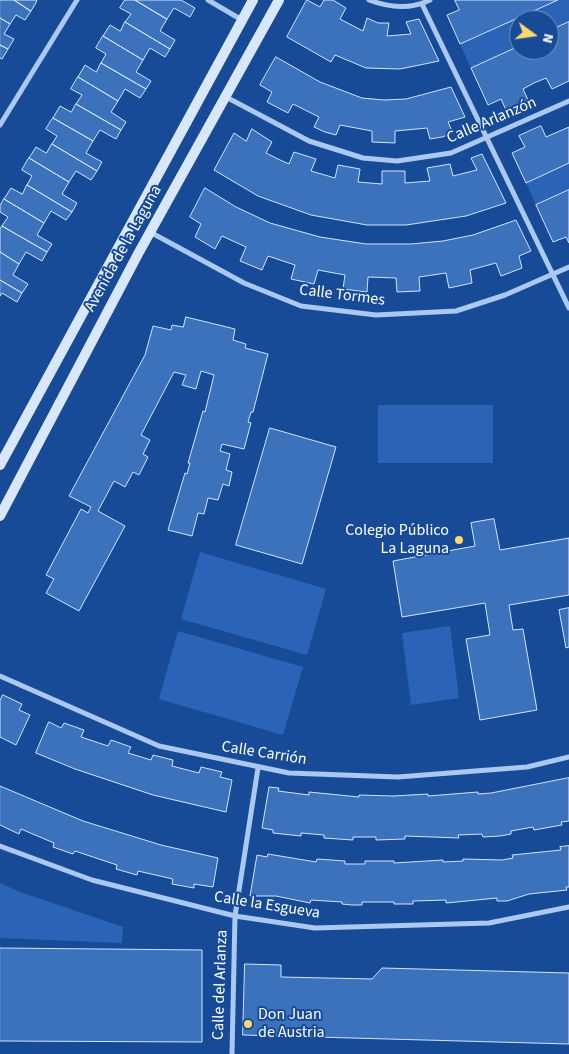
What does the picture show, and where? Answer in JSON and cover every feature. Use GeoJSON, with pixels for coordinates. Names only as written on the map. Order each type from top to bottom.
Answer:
{"type":"FeatureCollection","features":[{"type":"Feature","properties":{"kind":"street"},"geometry":{"type":"LineString","coordinates":[[0,125],[77,0]]}},
{"type":"Feature","properties":{"kind":"street"},"geometry":{"type":"LineString","coordinates":[[208,0],[242,20]]}},
{"type":"Feature","properties":{"kind":"street","name":"Avenida de la Laguna"},"geometry":{"type":"LineString","coordinates":[[0,465],[253,0]]}},
{"type":"Feature","properties":{"kind":"street","name":"Avenida de la Laguna"},"geometry":{"type":"LineString","coordinates":[[0,516],[150,232],[279,0]]}},
{"type":"Feature","properties":{"kind":"street"},"geometry":{"type":"LineString","coordinates":[[370,0],[392,8],[422,4],[430,0]]}},
{"type":"Feature","properties":{"kind":"street"},"geometry":{"type":"LineString","coordinates":[[422,4],[489,138],[569,308]]}},
{"type":"Feature","properties":{"kind":"street","name":"Calle Arlanzón"},"geometry":{"type":"LineString","coordinates":[[226,97],[309,142],[363,158],[397,161],[450,153],[489,138],[569,101]]}},
{"type":"Feature","properties":{"kind":"street","name":"Calle Tormes"},"geometry":{"type":"LineString","coordinates":[[150,232],[244,283],[301,306],[376,315],[456,311],[506,296],[569,267]]}},
{"type":"Feature","properties":{"kind":"street","name":"Calle Carrión"},"geometry":{"type":"LineString","coordinates":[[0,676],[159,746],[289,773],[398,777],[527,767],[569,757]]}},
{"type":"Feature","properties":{"kind":"street","name":"Calle del Arlanza"},"geometry":{"type":"LineString","coordinates":[[232,1054],[235,916],[258,768]]}},
{"type":"Feature","properties":{"kind":"street","name":"Calle la Esgueva"},"geometry":{"type":"LineString","coordinates":[[0,846],[92,880],[235,916],[324,928],[489,923],[569,907]]}},
{"type":"Feature","properties":{"kind":"shaded area"},"geometry":{"type":"Polygon","coordinates":[[[558,0],[569,0],[569,22],[559,26],[559,10],[536,10],[558,0]]]}},
{"type":"Feature","properties":{"kind":"shaded area"},"geometry":{"type":"Polygon","coordinates":[[[509,22],[509,51],[471,68],[460,44],[509,22]]]}},
{"type":"Feature","properties":{"kind":"shaded area"},"geometry":{"type":"Polygon","coordinates":[[[569,163],[569,190],[536,205],[526,183],[569,163]]]}},
{"type":"Feature","properties":{"kind":"shaded area"},"geometry":{"type":"Polygon","coordinates":[[[378,405],[493,405],[493,463],[378,463],[378,405]]]}},
{"type":"Feature","properties":{"kind":"shaded area"},"geometry":{"type":"Polygon","coordinates":[[[200,552],[326,589],[307,655],[181,619],[200,552]]]}},
{"type":"Feature","properties":{"kind":"shaded area"},"geometry":{"type":"Polygon","coordinates":[[[450,626],[459,698],[411,705],[402,633],[450,626]]]}},
{"type":"Feature","properties":{"kind":"shaded area"},"geometry":{"type":"Polygon","coordinates":[[[178,631],[303,667],[283,735],[159,699],[178,631]]]}},
{"type":"Feature","properties":{"kind":"shaded area"},"geometry":{"type":"Polygon","coordinates":[[[0,883],[23,893],[123,927],[122,943],[0,938],[0,883]]]}},
{"type":"Feature","properties":{"kind":"building"},"geometry":{"type":"Polygon","coordinates":[[[0,0],[14,0],[31,11],[25,20],[16,15],[10,24],[0,18],[0,0]]]}},
{"type":"Feature","properties":{"kind":"building"},"geometry":{"type":"Polygon","coordinates":[[[14,0],[36,0],[37,1],[31,11],[14,0]]]}},
{"type":"Feature","properties":{"kind":"building"},"geometry":{"type":"Polygon","coordinates":[[[125,0],[135,0],[167,19],[160,31],[175,40],[170,49],[125,22],[131,14],[120,8],[125,0]]]}},
{"type":"Feature","properties":{"kind":"building"},"geometry":{"type":"Polygon","coordinates":[[[135,0],[181,0],[195,8],[190,17],[174,8],[167,19],[135,0]]]}},
{"type":"Feature","properties":{"kind":"building"},"geometry":{"type":"Polygon","coordinates":[[[307,0],[320,7],[324,0],[333,0],[346,8],[340,19],[363,31],[367,18],[378,23],[389,23],[387,36],[411,34],[406,22],[419,19],[439,61],[400,69],[366,68],[335,55],[331,62],[287,37],[307,0]]]}},
{"type":"Feature","properties":{"kind":"building"},"geometry":{"type":"Polygon","coordinates":[[[455,0],[558,0],[536,10],[509,10],[509,22],[460,44],[447,15],[459,10],[455,0]]]}},
{"type":"Feature","properties":{"kind":"building"},"geometry":{"type":"Polygon","coordinates":[[[0,18],[10,24],[4,34],[14,39],[8,49],[0,45],[0,18]]]}},
{"type":"Feature","properties":{"kind":"building"},"geometry":{"type":"Polygon","coordinates":[[[125,22],[170,49],[165,57],[150,48],[143,60],[103,36],[110,25],[120,31],[125,22]]]}},
{"type":"Feature","properties":{"kind":"building"},"geometry":{"type":"Polygon","coordinates":[[[569,22],[569,81],[552,89],[546,78],[534,83],[523,89],[528,100],[506,110],[501,99],[488,105],[471,68],[509,51],[509,60],[559,60],[559,26],[569,22]]]}},
{"type":"Feature","properties":{"kind":"building"},"geometry":{"type":"Polygon","coordinates":[[[103,36],[143,60],[136,72],[151,81],[146,89],[101,63],[106,54],[96,48],[103,36]]]}},
{"type":"Feature","properties":{"kind":"building"},"geometry":{"type":"Polygon","coordinates":[[[0,45],[8,49],[2,59],[0,58],[0,45]]]}},
{"type":"Feature","properties":{"kind":"building"},"geometry":{"type":"Polygon","coordinates":[[[276,57],[320,82],[362,98],[406,99],[451,87],[465,117],[448,122],[453,133],[442,137],[430,139],[427,128],[395,131],[395,143],[372,142],[372,131],[340,125],[336,135],[325,132],[314,127],[319,117],[293,104],[288,113],[267,102],[272,92],[260,85],[276,57]]]}},
{"type":"Feature","properties":{"kind":"building"},"geometry":{"type":"Polygon","coordinates":[[[101,63],[146,89],[140,98],[125,89],[118,101],[78,77],[85,65],[96,72],[101,63]]]}},
{"type":"Feature","properties":{"kind":"building"},"geometry":{"type":"Polygon","coordinates":[[[78,77],[118,101],[111,112],[126,122],[121,130],[76,104],[82,95],[71,89],[78,77]]]}},
{"type":"Feature","properties":{"kind":"building"},"geometry":{"type":"Polygon","coordinates":[[[76,104],[121,130],[116,139],[100,130],[93,141],[53,118],[60,106],[71,112],[76,104]]]}},
{"type":"Feature","properties":{"kind":"building"},"geometry":{"type":"Polygon","coordinates":[[[53,118],[93,141],[86,153],[102,162],[97,171],[52,144],[57,136],[46,129],[53,118]]]}},
{"type":"Feature","properties":{"kind":"building"},"geometry":{"type":"Polygon","coordinates":[[[541,126],[546,137],[569,127],[569,163],[526,183],[512,153],[525,147],[519,136],[541,126]]]}},
{"type":"Feature","properties":{"kind":"building"},"geometry":{"type":"Polygon","coordinates":[[[252,129],[272,142],[266,153],[289,164],[294,152],[316,159],[311,171],[335,178],[338,165],[360,169],[358,182],[382,184],[382,171],[405,171],[405,183],[430,181],[427,168],[450,164],[453,176],[477,170],[471,158],[482,154],[506,203],[466,216],[406,225],[367,225],[311,215],[258,196],[214,170],[234,133],[246,141],[252,129]]]}},
{"type":"Feature","properties":{"kind":"building"},"geometry":{"type":"Polygon","coordinates":[[[52,144],[97,171],[91,180],[76,171],[69,182],[29,158],[36,147],[46,153],[52,144]]]}},
{"type":"Feature","properties":{"kind":"building"},"geometry":{"type":"Polygon","coordinates":[[[29,158],[69,182],[62,194],[77,203],[72,212],[27,185],[32,176],[22,170],[29,158]]]}},
{"type":"Feature","properties":{"kind":"building"},"geometry":{"type":"Polygon","coordinates":[[[27,185],[72,212],[66,220],[51,211],[44,223],[4,199],[11,188],[22,194],[27,185]]]}},
{"type":"Feature","properties":{"kind":"building"},"geometry":{"type":"Polygon","coordinates":[[[205,188],[236,207],[270,223],[320,237],[366,244],[411,244],[443,241],[473,235],[516,220],[531,251],[519,256],[522,268],[501,276],[496,263],[470,270],[472,283],[449,288],[446,273],[419,277],[420,291],[397,292],[396,278],[368,277],[367,292],[343,289],[345,275],[318,270],[314,284],[291,279],[295,265],[268,256],[262,270],[240,261],[246,247],[222,236],[215,249],[195,237],[201,224],[190,217],[205,188]]]}},
{"type":"Feature","properties":{"kind":"building"},"geometry":{"type":"Polygon","coordinates":[[[569,190],[569,243],[566,237],[553,242],[536,205],[569,190]]]}},
{"type":"Feature","properties":{"kind":"building"},"geometry":{"type":"Polygon","coordinates":[[[4,199],[44,223],[37,235],[52,244],[47,252],[2,226],[8,217],[0,212],[0,206],[4,199]]]}},
{"type":"Feature","properties":{"kind":"building"},"geometry":{"type":"Polygon","coordinates":[[[2,226],[47,252],[42,261],[26,252],[19,264],[0,252],[0,230],[2,226]]]}},
{"type":"Feature","properties":{"kind":"building"},"geometry":{"type":"Polygon","coordinates":[[[0,252],[19,264],[13,275],[28,284],[22,293],[0,280],[0,252]]]}},
{"type":"Feature","properties":{"kind":"building"},"geometry":{"type":"Polygon","coordinates":[[[0,280],[22,293],[17,302],[2,293],[0,296],[0,280]]]}},
{"type":"Feature","properties":{"kind":"building"},"geometry":{"type":"Polygon","coordinates":[[[186,317],[235,329],[233,340],[246,344],[245,348],[268,354],[253,412],[251,412],[248,422],[251,423],[244,449],[222,444],[220,451],[230,454],[226,470],[232,472],[229,486],[223,484],[218,500],[208,498],[204,514],[198,513],[192,536],[168,530],[185,473],[187,474],[190,463],[188,463],[203,411],[205,412],[214,375],[201,371],[196,389],[182,385],[186,375],[174,372],[141,435],[150,440],[143,454],[148,457],[139,475],[133,472],[125,487],[114,481],[98,511],[125,526],[79,611],[46,593],[54,579],[46,575],[81,509],[88,513],[91,507],[69,496],[145,355],[153,326],[171,330],[172,325],[183,327],[186,317]]]}},
{"type":"Feature","properties":{"kind":"building"},"geometry":{"type":"Polygon","coordinates":[[[270,428],[336,447],[302,564],[236,545],[270,428]]]}},
{"type":"Feature","properties":{"kind":"building"},"geometry":{"type":"Polygon","coordinates":[[[494,519],[500,550],[569,538],[569,595],[509,605],[513,630],[523,629],[537,710],[480,720],[466,639],[490,635],[485,603],[402,617],[393,561],[475,546],[471,523],[494,519]]]}},
{"type":"Feature","properties":{"kind":"building"},"geometry":{"type":"Polygon","coordinates":[[[569,608],[569,647],[566,648],[559,610],[569,608]]]}},
{"type":"Feature","properties":{"kind":"building"},"geometry":{"type":"Polygon","coordinates":[[[3,695],[22,704],[19,710],[30,715],[16,745],[0,737],[0,701],[3,695]]]}},
{"type":"Feature","properties":{"kind":"building"},"geometry":{"type":"Polygon","coordinates":[[[49,722],[61,728],[64,723],[84,730],[81,737],[108,746],[111,740],[131,747],[128,753],[151,760],[153,755],[173,760],[172,766],[199,773],[201,767],[222,772],[220,777],[232,780],[226,812],[153,795],[75,769],[36,753],[49,722]]]}},
{"type":"Feature","properties":{"kind":"building"},"geometry":{"type":"Polygon","coordinates":[[[569,778],[569,821],[561,822],[562,825],[534,830],[533,827],[511,831],[511,834],[500,836],[483,837],[482,834],[458,835],[459,838],[405,836],[405,839],[376,840],[376,837],[353,837],[353,840],[324,838],[324,835],[301,833],[301,836],[273,833],[273,830],[262,828],[269,787],[279,788],[278,791],[309,795],[309,792],[359,797],[359,795],[428,794],[428,796],[478,792],[478,794],[491,793],[569,778]]]}},
{"type":"Feature","properties":{"kind":"building"},"geometry":{"type":"Polygon","coordinates":[[[0,786],[83,821],[161,845],[218,858],[213,887],[194,884],[194,888],[172,884],[173,879],[138,871],[137,875],[116,869],[117,865],[75,851],[73,854],[53,847],[54,843],[21,829],[19,834],[0,825],[0,786]]]}},
{"type":"Feature","properties":{"kind":"building"},"geometry":{"type":"Polygon","coordinates":[[[569,846],[569,887],[566,887],[567,890],[529,894],[507,901],[497,901],[497,898],[446,903],[446,900],[413,901],[413,904],[362,902],[362,905],[352,905],[342,904],[342,902],[311,900],[310,903],[276,896],[250,896],[257,855],[267,857],[268,854],[316,862],[317,859],[345,861],[345,864],[365,864],[365,861],[394,861],[394,863],[443,860],[443,862],[463,861],[463,859],[502,860],[513,858],[512,855],[561,850],[560,847],[569,846]]]}},
{"type":"Feature","properties":{"kind":"building"},"geometry":{"type":"Polygon","coordinates":[[[0,948],[202,950],[202,1042],[0,1041],[0,948]]]}},
{"type":"Feature","properties":{"kind":"building"},"geometry":{"type":"Polygon","coordinates":[[[245,964],[281,965],[281,977],[372,979],[382,968],[569,973],[569,1044],[243,1035],[245,964]]]}},
{"type":"Feature","properties":{"kind":"place","name":"Colegio Público La Laguna"},"geometry":{"type":"Point","coordinates":[459,540]}},
{"type":"Feature","properties":{"kind":"place","name":"Don Juan de Austria"},"geometry":{"type":"Point","coordinates":[248,1024]}}]}
